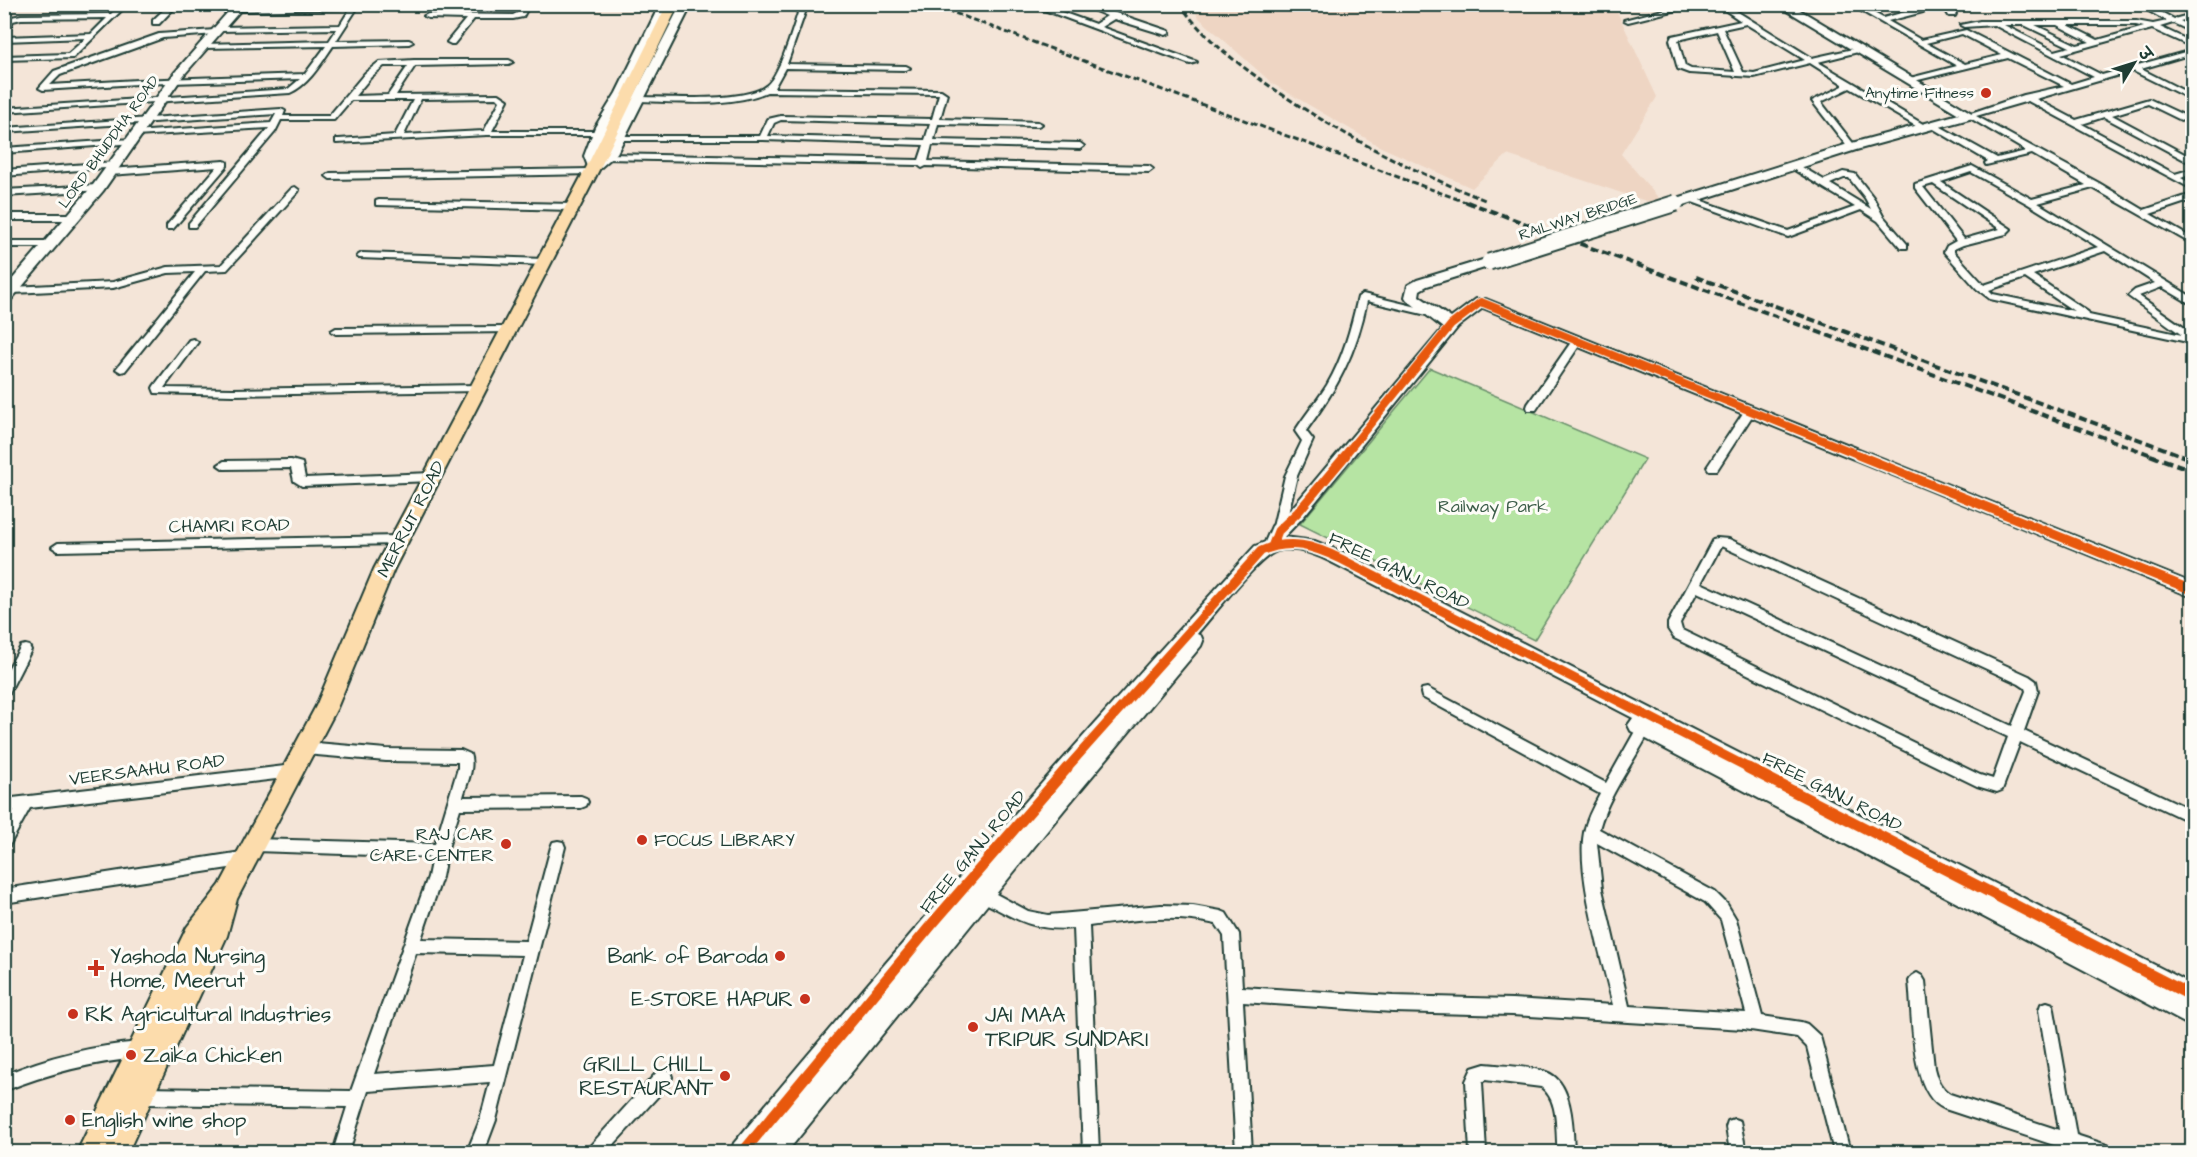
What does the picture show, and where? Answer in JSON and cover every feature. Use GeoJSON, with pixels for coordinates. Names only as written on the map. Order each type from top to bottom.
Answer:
{"type":"FeatureCollection","features":[{"type":"Feature","properties":{"kind":"main road","name":"MERRUT ROAD"},"geometry":{"type":"LineString","coordinates":[[90,1152],[196,935],[228,893],[326,708],[384,569],[602,152],[673,4]]}},
{"type":"Feature","properties":{"kind":"main road","name":"MERRUT ROAD"},"geometry":{"type":"LineString","coordinates":[[114,1152],[215,936],[228,893]]}},
{"type":"Feature","properties":{"kind":"street"},"geometry":{"type":"LineString","coordinates":[[4,58],[70,56],[125,4]]}},
{"type":"Feature","properties":{"kind":"street"},"geometry":{"type":"LineString","coordinates":[[156,22],[175,4]]}},
{"type":"Feature","properties":{"kind":"street"},"geometry":{"type":"LineString","coordinates":[[4,110],[282,92],[296,88],[357,4]]}},
{"type":"Feature","properties":{"kind":"street"},"geometry":{"type":"LineString","coordinates":[[428,16],[516,17],[527,4]]}},
{"type":"Feature","properties":{"kind":"street"},"geometry":{"type":"LineString","coordinates":[[602,152],[666,4]]}},
{"type":"Feature","properties":{"kind":"street"},"geometry":{"type":"LineString","coordinates":[[602,152],[639,99],[687,4]]}},
{"type":"Feature","properties":{"kind":"street"},"geometry":{"type":"LineString","coordinates":[[639,99],[743,98],[766,90],[772,86],[782,66],[805,4]]}},
{"type":"Feature","properties":{"kind":"street"},"geometry":{"type":"LineString","coordinates":[[1031,4],[1193,62]]}},
{"type":"Feature","properties":{"kind":"street"},"geometry":{"type":"LineString","coordinates":[[1081,4],[1166,33]]}},
{"type":"Feature","properties":{"kind":"street"},"geometry":{"type":"LineString","coordinates":[[1664,4],[1672,10]]}},
{"type":"Feature","properties":{"kind":"street"},"geometry":{"type":"LineString","coordinates":[[1628,20],[1698,4]]}},
{"type":"Feature","properties":{"kind":"street"},"geometry":{"type":"LineString","coordinates":[[1719,4],[1847,83],[1995,161]]}},
{"type":"Feature","properties":{"kind":"street"},"geometry":{"type":"LineString","coordinates":[[1781,4],[1969,115],[2193,241]]}},
{"type":"Feature","properties":{"kind":"street"},"geometry":{"type":"LineString","coordinates":[[1852,4],[1964,67]]}},
{"type":"Feature","properties":{"kind":"street"},"geometry":{"type":"LineString","coordinates":[[1882,21],[1920,10],[1917,4]]}},
{"type":"Feature","properties":{"kind":"street"},"geometry":{"type":"LineString","coordinates":[[1945,4],[1952,14]]}},
{"type":"Feature","properties":{"kind":"street"},"geometry":{"type":"LineString","coordinates":[[2139,4],[2193,30]]}},
{"type":"Feature","properties":{"kind":"street"},"geometry":{"type":"LineString","coordinates":[[459,16],[465,5]]}},
{"type":"Feature","properties":{"kind":"street"},"geometry":{"type":"LineString","coordinates":[[2150,10],[2164,5]]}},
{"type":"Feature","properties":{"kind":"street"},"geometry":{"type":"LineString","coordinates":[[239,7],[337,7]]}},
{"type":"Feature","properties":{"kind":"street","name":"LORD BHUDDHA ROAD"},"geometry":{"type":"LineString","coordinates":[[10,288],[52,244],[98,188],[174,81],[239,7]]}},
{"type":"Feature","properties":{"kind":"street"},"geometry":{"type":"LineString","coordinates":[[4,33],[10,20],[21,16],[113,16]]}},
{"type":"Feature","properties":{"kind":"street"},"geometry":{"type":"LineString","coordinates":[[450,42],[472,16]]}},
{"type":"Feature","properties":{"kind":"street"},"geometry":{"type":"LineString","coordinates":[[1096,27],[1113,16]]}},
{"type":"Feature","properties":{"kind":"street"},"geometry":{"type":"LineString","coordinates":[[2054,54],[2193,16]]}},
{"type":"Feature","properties":{"kind":"street"},"geometry":{"type":"LineString","coordinates":[[1746,22],[1675,38],[1681,67],[1689,71],[1766,73],[1859,49]]}},
{"type":"Feature","properties":{"kind":"street"},"geometry":{"type":"LineString","coordinates":[[1994,23],[2100,77]]}},
{"type":"Feature","properties":{"kind":"street"},"geometry":{"type":"LineString","coordinates":[[2024,23],[2075,48]]}},
{"type":"Feature","properties":{"kind":"street"},"geometry":{"type":"LineString","coordinates":[[2056,23],[2095,41]]}},
{"type":"Feature","properties":{"kind":"street"},"geometry":{"type":"LineString","coordinates":[[1964,25],[2136,23],[2151,26],[2193,45]]}},
{"type":"Feature","properties":{"kind":"street"},"geometry":{"type":"LineString","coordinates":[[306,76],[42,87],[57,73],[162,36],[217,31],[341,27]]}},
{"type":"Feature","properties":{"kind":"street"},"geometry":{"type":"LineString","coordinates":[[1719,28],[1740,74]]}},
{"type":"Feature","properties":{"kind":"street"},"geometry":{"type":"LineString","coordinates":[[1920,42],[1963,32],[2068,86]]}},
{"type":"Feature","properties":{"kind":"street"},"geometry":{"type":"LineString","coordinates":[[4,39],[93,36]]}},
{"type":"Feature","properties":{"kind":"street"},"geometry":{"type":"LineString","coordinates":[[204,46],[409,42]]}},
{"type":"Feature","properties":{"kind":"street"},"geometry":{"type":"LineString","coordinates":[[1969,115],[2193,52]]}},
{"type":"Feature","properties":{"kind":"street"},"geometry":{"type":"LineString","coordinates":[[1913,80],[2009,55]]}},
{"type":"Feature","properties":{"kind":"street"},"geometry":{"type":"LineString","coordinates":[[4,151],[276,121],[321,120],[331,118],[377,66],[388,63],[509,62]]}},
{"type":"Feature","properties":{"kind":"street"},"geometry":{"type":"LineString","coordinates":[[390,98],[414,63]]}},
{"type":"Feature","properties":{"kind":"street"},"geometry":{"type":"LineString","coordinates":[[782,66],[906,68]]}},
{"type":"Feature","properties":{"kind":"street"},"geometry":{"type":"LineString","coordinates":[[2133,68],[2193,98]]}},
{"type":"Feature","properties":{"kind":"street"},"geometry":{"type":"LineString","coordinates":[[1847,83],[1847,87],[1816,101],[1852,147]]}},
{"type":"Feature","properties":{"kind":"street"},"geometry":{"type":"LineString","coordinates":[[27,129],[60,88]]}},
{"type":"Feature","properties":{"kind":"street"},"geometry":{"type":"LineString","coordinates":[[766,90],[941,92],[943,94],[936,121],[922,165]]}},
{"type":"Feature","properties":{"kind":"street"},"geometry":{"type":"LineString","coordinates":[[2181,93],[2193,90]]}},
{"type":"Feature","properties":{"kind":"street"},"geometry":{"type":"LineString","coordinates":[[2027,97],[2193,187]]}},
{"type":"Feature","properties":{"kind":"street"},"geometry":{"type":"LineString","coordinates":[[349,98],[503,98],[487,133]]}},
{"type":"Feature","properties":{"kind":"street"},"geometry":{"type":"LineString","coordinates":[[398,138],[418,98]]}},
{"type":"Feature","properties":{"kind":"street"},"geometry":{"type":"LineString","coordinates":[[2076,123],[2150,101],[2193,122]]}},
{"type":"Feature","properties":{"kind":"street"},"geometry":{"type":"LineString","coordinates":[[4,130],[281,111],[243,165],[192,225]]}},
{"type":"Feature","properties":{"kind":"street"},"geometry":{"type":"LineString","coordinates":[[2105,114],[2193,161]]}},
{"type":"Feature","properties":{"kind":"street","name":"RAILWAY BRIDGE"},"geometry":{"type":"LineString","coordinates":[[1431,313],[1412,297],[1413,288],[1422,283],[1852,147],[1969,115]]}},
{"type":"Feature","properties":{"kind":"street"},"geometry":{"type":"LineString","coordinates":[[763,138],[771,121],[781,118],[1038,124]]}},
{"type":"Feature","properties":{"kind":"street"},"geometry":{"type":"LineString","coordinates":[[339,141],[487,133],[602,152],[922,165],[1149,170]]}},
{"type":"Feature","properties":{"kind":"street"},"geometry":{"type":"LineString","coordinates":[[330,176],[763,138],[1080,146]]}},
{"type":"Feature","properties":{"kind":"street"},"geometry":{"type":"LineString","coordinates":[[1959,243],[1959,238],[1919,189],[1920,185],[2034,151]]}},
{"type":"Feature","properties":{"kind":"street"},"geometry":{"type":"LineString","coordinates":[[4,173],[223,164],[224,167]]}},
{"type":"Feature","properties":{"kind":"street"},"geometry":{"type":"LineString","coordinates":[[170,227],[224,167],[243,165]]}},
{"type":"Feature","properties":{"kind":"street"},"geometry":{"type":"LineString","coordinates":[[1794,166],[1881,219]]}},
{"type":"Feature","properties":{"kind":"street"},"geometry":{"type":"LineString","coordinates":[[1972,169],[2031,202],[2193,301]]}},
{"type":"Feature","properties":{"kind":"street"},"geometry":{"type":"LineString","coordinates":[[2175,177],[2193,171]]}},
{"type":"Feature","properties":{"kind":"street"},"geometry":{"type":"LineString","coordinates":[[1823,184],[1843,175],[1852,176],[1869,197],[1881,219],[1904,246]]}},
{"type":"Feature","properties":{"kind":"street"},"geometry":{"type":"LineString","coordinates":[[1934,181],[2006,229],[1986,237],[1959,243],[1950,248],[1949,252],[1982,290],[2000,299],[2193,338]]}},
{"type":"Feature","properties":{"kind":"street"},"geometry":{"type":"LineString","coordinates":[[2031,202],[2096,185]]}},
{"type":"Feature","properties":{"kind":"street"},"geometry":{"type":"LineString","coordinates":[[4,193],[98,188]]}},
{"type":"Feature","properties":{"kind":"street"},"geometry":{"type":"LineString","coordinates":[[10,288],[113,285],[162,271],[228,266],[295,190]]}},
{"type":"Feature","properties":{"kind":"street"},"geometry":{"type":"LineString","coordinates":[[2144,213],[2193,197]]}},
{"type":"Feature","properties":{"kind":"street"},"geometry":{"type":"LineString","coordinates":[[1682,201],[1788,234],[1862,207]]}},
{"type":"Feature","properties":{"kind":"street"},"geometry":{"type":"LineString","coordinates":[[379,203],[573,207]]}},
{"type":"Feature","properties":{"kind":"street"},"geometry":{"type":"LineString","coordinates":[[4,217],[74,217]]}},
{"type":"Feature","properties":{"kind":"street"},"geometry":{"type":"LineString","coordinates":[[4,244],[52,244]]}},
{"type":"Feature","properties":{"kind":"street"},"geometry":{"type":"LineString","coordinates":[[1982,290],[2106,248]]}},
{"type":"Feature","properties":{"kind":"street"},"geometry":{"type":"LineString","coordinates":[[363,256],[544,262]]}},
{"type":"Feature","properties":{"kind":"street"},"geometry":{"type":"LineString","coordinates":[[121,369],[202,269]]}},
{"type":"Feature","properties":{"kind":"street"},"geometry":{"type":"LineString","coordinates":[[2028,276],[2089,317]]}},
{"type":"Feature","properties":{"kind":"street"},"geometry":{"type":"LineString","coordinates":[[2163,283],[2133,296],[2193,338]]}},
{"type":"Feature","properties":{"kind":"street"},"geometry":{"type":"LineString","coordinates":[[1275,537],[1291,476],[1308,440],[1300,431],[1342,369],[1357,328],[1363,297],[1431,313],[1450,325]]}},
{"type":"Feature","properties":{"kind":"street"},"geometry":{"type":"LineString","coordinates":[[1275,537],[1450,329],[1450,325],[1480,302],[2193,590]]}},
{"type":"Feature","properties":{"kind":"street"},"geometry":{"type":"LineString","coordinates":[[336,330],[509,330]]}},
{"type":"Feature","properties":{"kind":"street"},"geometry":{"type":"LineString","coordinates":[[1532,407],[1578,340]]}},
{"type":"Feature","properties":{"kind":"street"},"geometry":{"type":"LineString","coordinates":[[193,342],[158,388],[159,391],[478,388]]}},
{"type":"Feature","properties":{"kind":"street"},"geometry":{"type":"LineString","coordinates":[[1713,467],[1750,410]]}},
{"type":"Feature","properties":{"kind":"street"},"geometry":{"type":"LineString","coordinates":[[224,465],[291,464],[298,466],[298,478],[302,482],[432,477]]}},
{"type":"Feature","properties":{"kind":"street","name":"FREE GANJ ROAD"},"geometry":{"type":"LineString","coordinates":[[743,1152],[1024,818],[1160,661],[1275,537],[1325,552],[1562,679]]}},
{"type":"Feature","properties":{"kind":"street","name":"CHAMRI ROAD"},"geometry":{"type":"LineString","coordinates":[[58,547],[399,540]]}},
{"type":"Feature","properties":{"kind":"street"},"geometry":{"type":"LineString","coordinates":[[1720,541],[2025,680],[2031,685],[2032,691],[2016,734],[1997,786],[1977,780],[1678,634],[1674,629],[1674,623],[1714,545],[1720,541]]}},
{"type":"Feature","properties":{"kind":"street"},"geometry":{"type":"LineString","coordinates":[[771,1152],[1160,681],[1264,562],[1282,554],[1294,554],[1332,566],[1562,679],[1858,832],[2193,1015]]}},
{"type":"Feature","properties":{"kind":"street"},"geometry":{"type":"LineString","coordinates":[[1693,585],[2193,817]]}},
{"type":"Feature","properties":{"kind":"street"},"geometry":{"type":"LineString","coordinates":[[4,689],[25,650]]}},
{"type":"Feature","properties":{"kind":"street"},"geometry":{"type":"LineString","coordinates":[[1427,693],[1609,792]]}},
{"type":"Feature","properties":{"kind":"street"},"geometry":{"type":"LineString","coordinates":[[1623,1013],[1593,879],[1590,852],[1591,832],[1609,792],[1647,723]]}},
{"type":"Feature","properties":{"kind":"street"},"geometry":{"type":"LineString","coordinates":[[305,748],[386,754],[461,756],[466,762],[440,851],[435,877],[362,1083],[341,1152]]}},
{"type":"Feature","properties":{"kind":"street","name":"VEERSAAHU ROAD"},"geometry":{"type":"LineString","coordinates":[[4,805],[293,771]]}},
{"type":"Feature","properties":{"kind":"street"},"geometry":{"type":"LineString","coordinates":[[4,841],[26,802]]}},
{"type":"Feature","properties":{"kind":"street"},"geometry":{"type":"LineString","coordinates":[[454,802],[581,802]]}},
{"type":"Feature","properties":{"kind":"street"},"geometry":{"type":"LineString","coordinates":[[1591,832],[1719,904],[1726,912],[1756,1022]]}},
{"type":"Feature","properties":{"kind":"street","name":"FREE GANJ ROAD"},"geometry":{"type":"LineString","coordinates":[[1858,832],[2193,996]]}},
{"type":"Feature","properties":{"kind":"street"},"geometry":{"type":"LineString","coordinates":[[474,1152],[480,1144],[500,1073],[558,847]]}},
{"type":"Feature","properties":{"kind":"street"},"geometry":{"type":"LineString","coordinates":[[4,896],[251,851],[440,851]]}},
{"type":"Feature","properties":{"kind":"street"},"geometry":{"type":"LineString","coordinates":[[983,894],[1028,918],[1039,921],[1058,922],[1157,912],[1211,915],[1221,918],[1231,934],[1244,1152]]}},
{"type":"Feature","properties":{"kind":"street"},"geometry":{"type":"LineString","coordinates":[[1081,920],[1091,1152]]}},
{"type":"Feature","properties":{"kind":"street"},"geometry":{"type":"LineString","coordinates":[[410,946],[532,948]]}},
{"type":"Feature","properties":{"kind":"street"},"geometry":{"type":"LineString","coordinates":[[1917,981],[1927,1069],[1930,1086],[1936,1095],[1945,1101],[2104,1152]]}},
{"type":"Feature","properties":{"kind":"street"},"geometry":{"type":"LineString","coordinates":[[1234,994],[1393,1004],[1512,1006],[1623,1013],[1756,1022],[1801,1030],[1814,1042],[1842,1152]]}},
{"type":"Feature","properties":{"kind":"street"},"geometry":{"type":"LineString","coordinates":[[2048,1010],[2069,1142]]}},
{"type":"Feature","properties":{"kind":"street"},"geometry":{"type":"LineString","coordinates":[[4,1083],[27,1073],[87,1055],[141,1050]]}},
{"type":"Feature","properties":{"kind":"street"},"geometry":{"type":"LineString","coordinates":[[1478,1152],[1474,1080],[1478,1074],[1485,1072],[1544,1079],[1551,1083],[1559,1093],[1566,1152]]}},
{"type":"Feature","properties":{"kind":"street"},"geometry":{"type":"LineString","coordinates":[[362,1083],[500,1073]]}},
{"type":"Feature","properties":{"kind":"street"},"geometry":{"type":"LineString","coordinates":[[596,1152],[664,1077]]}},
{"type":"Feature","properties":{"kind":"street"},"geometry":{"type":"LineString","coordinates":[[142,1096],[356,1101]]}},
{"type":"Feature","properties":{"kind":"street"},"geometry":{"type":"LineString","coordinates":[[1734,1127],[1738,1152]]}},
{"type":"Feature","properties":{"kind":"shaded area"},"geometry":{"type":"Polygon","coordinates":[[[1191,5],[1614,5],[1657,97],[1621,154],[1667,208],[1507,155],[1472,188],[1381,147],[1273,84],[1199,18],[1191,5]]]}},
{"type":"Feature","properties":{"kind":"green space","name":"Railway Park"},"geometry":{"type":"Polygon","coordinates":[[[1430,368],[1645,459],[1534,640],[1300,524],[1430,368]]]}},
{"type":"Feature","properties":{"kind":"railway"},"geometry":{"type":"LineString","coordinates":[[930,4],[1471,204]]}},
{"type":"Feature","properties":{"kind":"railway"},"geometry":{"type":"LineString","coordinates":[[1180,4],[1189,17],[1222,50],[1296,104],[1375,150],[1485,200]]}},
{"type":"Feature","properties":{"kind":"railway"},"geometry":{"type":"LineString","coordinates":[[1467,202],[2154,456]]}},
{"type":"Feature","properties":{"kind":"railway"},"geometry":{"type":"LineString","coordinates":[[1696,277],[2184,456]]}},
{"type":"Feature","properties":{"kind":"railway"},"geometry":{"type":"LineString","coordinates":[[2150,455],[2192,470]]}},
{"type":"Feature","properties":{"kind":"railway"},"geometry":{"type":"LineString","coordinates":[[2180,455],[2192,459]]}},
{"type":"Feature","properties":{"kind":"cycle path"},"geometry":{"type":"LineString","coordinates":[[1273,544],[1278,531],[1298,512],[1451,325],[1481,302],[2192,590]]}},
{"type":"Feature","properties":{"kind":"cycle path"},"geometry":{"type":"LineString","coordinates":[[743,1152],[933,923],[1128,698],[1261,551],[1274,545],[1288,543],[1315,548],[1341,559],[2192,996]]}},
{"type":"Feature","properties":{"kind":"place","name":"Anytime Fitness"},"geometry":{"type":"Point","coordinates":[1986,93]}},
{"type":"Feature","properties":{"kind":"place","name":"FOCUS LIBRARY"},"geometry":{"type":"Point","coordinates":[642,840]}},
{"type":"Feature","properties":{"kind":"place","name":"RAJ CAR CARE CENTER"},"geometry":{"type":"Point","coordinates":[506,844]}},
{"type":"Feature","properties":{"kind":"place","name":"Bank of Baroda"},"geometry":{"type":"Point","coordinates":[780,956]}},
{"type":"Feature","properties":{"kind":"place","name":"Yashoda Nursing Home, Meerut"},"geometry":{"type":"Point","coordinates":[96,968]}},
{"type":"Feature","properties":{"kind":"place","name":"E-STORE HAPUR"},"geometry":{"type":"Point","coordinates":[805,999]}},
{"type":"Feature","properties":{"kind":"place","name":"RK Agricultural Industries"},"geometry":{"type":"Point","coordinates":[73,1014]}},
{"type":"Feature","properties":{"kind":"place","name":"JAI MAA TRIPUR SUNDARI"},"geometry":{"type":"Point","coordinates":[973,1027]}},
{"type":"Feature","properties":{"kind":"place","name":"Zaika Chicken"},"geometry":{"type":"Point","coordinates":[131,1055]}},
{"type":"Feature","properties":{"kind":"place","name":"GRILL CHILL RESTAURANT"},"geometry":{"type":"Point","coordinates":[725,1076]}},
{"type":"Feature","properties":{"kind":"place","name":"English wine shop"},"geometry":{"type":"Point","coordinates":[70,1120]}}]}
